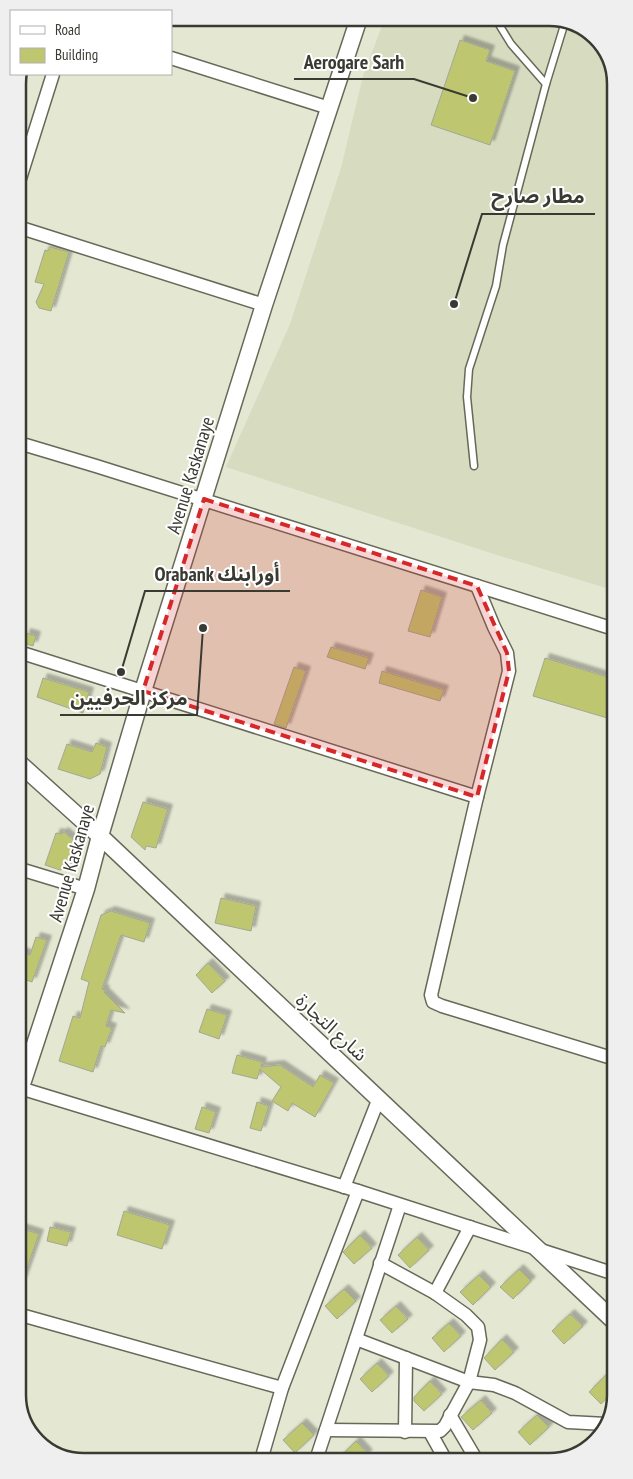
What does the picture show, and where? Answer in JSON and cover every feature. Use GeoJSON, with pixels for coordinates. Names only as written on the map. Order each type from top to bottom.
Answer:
{"type":"FeatureCollection","features":[{"type":"Feature","properties":{"kind":"street","name":"Avenue Kaskanaye"},"geometry":{"type":"LineString","coordinates":[[26,1071],[86,889],[143,691],[264,304],[356,26]]}},
{"type":"Feature","properties":{"kind":"street"},"geometry":{"type":"LineString","coordinates":[[172,58],[329,108]]}},
{"type":"Feature","properties":{"kind":"street"},"geometry":{"type":"LineString","coordinates":[[26,160],[53,75]]}},
{"type":"Feature","properties":{"kind":"street"},"geometry":{"type":"LineString","coordinates":[[26,230],[264,304]]}},
{"type":"Feature","properties":{"kind":"street"},"geometry":{"type":"LineString","coordinates":[[26,445],[607,626]]}},
{"type":"Feature","properties":{"kind":"street"},"geometry":{"type":"LineString","coordinates":[[478,586],[494,627],[507,653],[509,671],[477,797],[431,995],[433,1002],[451,1009],[607,1057]]}},
{"type":"Feature","properties":{"kind":"street"},"geometry":{"type":"LineString","coordinates":[[26,654],[477,797]]}},
{"type":"Feature","properties":{"kind":"street","name":"شارع التجارة"},"geometry":{"type":"LineString","coordinates":[[26,769],[100,836],[607,1314]]}},
{"type":"Feature","properties":{"kind":"street"},"geometry":{"type":"LineString","coordinates":[[26,871],[86,889]]}},
{"type":"Feature","properties":{"kind":"street"},"geometry":{"type":"LineString","coordinates":[[26,1091],[358,1191],[607,1271]]}},
{"type":"Feature","properties":{"kind":"street"},"geometry":{"type":"LineString","coordinates":[[344,1187],[379,1098]]}},
{"type":"Feature","properties":{"kind":"street"},"geometry":{"type":"LineString","coordinates":[[263,1453],[282,1388],[358,1191]]}},
{"type":"Feature","properties":{"kind":"street"},"geometry":{"type":"LineString","coordinates":[[318,1453],[400,1205]]}},
{"type":"Feature","properties":{"kind":"street"},"geometry":{"type":"LineString","coordinates":[[436,1293],[470,1228]]}},
{"type":"Feature","properties":{"kind":"street"},"geometry":{"type":"LineString","coordinates":[[326,1430],[440,1431],[445,1426],[469,1382],[480,1340],[478,1327],[466,1315],[436,1293],[380,1263]]}},
{"type":"Feature","properties":{"kind":"street"},"geometry":{"type":"LineString","coordinates":[[26,1316],[282,1388]]}},
{"type":"Feature","properties":{"kind":"street"},"geometry":{"type":"LineString","coordinates":[[356,1339],[469,1382],[494,1386],[515,1393],[568,1422],[599,1424]]}},
{"type":"Feature","properties":{"kind":"street"},"geometry":{"type":"LineString","coordinates":[[405,1432],[406,1358]]}},
{"type":"Feature","properties":{"kind":"street"},"geometry":{"type":"LineString","coordinates":[[450,1415],[472,1453]]}},
{"type":"Feature","properties":{"kind":"street"},"geometry":{"type":"LineString","coordinates":[[430,1432],[442,1453]]}},
{"type":"Feature","properties":{"kind":"lane"},"geometry":{"type":"LineString","coordinates":[[499,26],[511,44],[546,84]]}},
{"type":"Feature","properties":{"kind":"lane"},"geometry":{"type":"LineString","coordinates":[[474,466],[467,398],[469,369],[496,286],[503,245],[546,84],[564,28]]}},
{"type":"Feature","properties":{"kind":"highlighted area"},"geometry":{"type":"Polygon","coordinates":[[[204,499],[477,586],[507,653],[509,671],[477,797],[143,691],[204,499]]]}},
{"type":"Feature","properties":{"kind":"shaded area"},"geometry":{"type":"Polygon","coordinates":[[[382,26],[560,27],[584,38],[599,55],[604,66],[607,84],[607,588],[497,555],[226,467],[290,324],[341,168],[363,76],[382,26]]]}},
{"type":"Feature","properties":{"kind":"building"},"geometry":{"type":"Polygon","coordinates":[[[460,40],[490,50],[486,61],[515,71],[490,145],[431,125],[460,40]]]}},
{"type":"Feature","properties":{"kind":"building"},"geometry":{"type":"Polygon","coordinates":[[[50,247],[69,252],[51,311],[39,308],[36,302],[44,284],[35,282],[45,250],[48,251],[50,247]]]}},
{"type":"Feature","properties":{"kind":"building"},"geometry":{"type":"Polygon","coordinates":[[[421,590],[442,597],[430,637],[408,631],[421,590]]]}},
{"type":"Feature","properties":{"kind":"building"},"geometry":{"type":"Polygon","coordinates":[[[26,633],[36,636],[33,646],[26,644],[26,633]]]}},
{"type":"Feature","properties":{"kind":"building"},"geometry":{"type":"Polygon","coordinates":[[[331,647],[369,658],[365,669],[327,657],[331,647]]]}},
{"type":"Feature","properties":{"kind":"building"},"geometry":{"type":"Polygon","coordinates":[[[545,658],[607,677],[607,718],[533,696],[545,658]]]}},
{"type":"Feature","properties":{"kind":"building"},"geometry":{"type":"Polygon","coordinates":[[[294,667],[306,671],[286,728],[274,724],[294,667]]]}},
{"type":"Feature","properties":{"kind":"building"},"geometry":{"type":"Polygon","coordinates":[[[382,671],[444,690],[440,701],[379,683],[382,671]]]}},
{"type":"Feature","properties":{"kind":"building"},"geometry":{"type":"Polygon","coordinates":[[[43,678],[89,692],[83,713],[37,697],[43,678]]]}},
{"type":"Feature","properties":{"kind":"building"},"geometry":{"type":"Polygon","coordinates":[[[96,743],[107,747],[100,774],[90,779],[58,769],[67,744],[92,752],[96,743]]]}},
{"type":"Feature","properties":{"kind":"building"},"geometry":{"type":"Polygon","coordinates":[[[143,802],[168,809],[156,848],[146,846],[145,850],[131,837],[143,802]]]}},
{"type":"Feature","properties":{"kind":"building"},"geometry":{"type":"Polygon","coordinates":[[[64,832],[76,842],[68,867],[60,870],[45,865],[56,833],[61,834],[64,832]]]}},
{"type":"Feature","properties":{"kind":"building"},"geometry":{"type":"Polygon","coordinates":[[[221,898],[256,906],[251,931],[215,923],[221,898]]]}},
{"type":"Feature","properties":{"kind":"building"},"geometry":{"type":"Polygon","coordinates":[[[111,911],[150,923],[144,942],[121,935],[102,989],[125,1013],[111,1010],[106,1026],[112,1028],[105,1047],[101,1046],[93,1072],[59,1061],[73,1016],[80,1018],[89,982],[81,979],[101,915],[111,911]]]}},
{"type":"Feature","properties":{"kind":"building"},"geometry":{"type":"Polygon","coordinates":[[[36,937],[47,940],[32,982],[26,980],[26,954],[30,955],[36,937]]]}},
{"type":"Feature","properties":{"kind":"building"},"geometry":{"type":"Polygon","coordinates":[[[208,963],[225,981],[212,993],[196,975],[208,963]]]}},
{"type":"Feature","properties":{"kind":"building"},"geometry":{"type":"Polygon","coordinates":[[[207,1009],[227,1015],[219,1039],[199,1032],[207,1009]]]}},
{"type":"Feature","properties":{"kind":"building"},"geometry":{"type":"Polygon","coordinates":[[[237,1055],[262,1062],[261,1067],[280,1065],[313,1087],[320,1075],[334,1083],[315,1117],[292,1103],[288,1111],[272,1101],[281,1087],[260,1069],[257,1079],[232,1073],[237,1055]]]}},
{"type":"Feature","properties":{"kind":"building"},"geometry":{"type":"Polygon","coordinates":[[[257,1102],[269,1106],[261,1131],[250,1128],[257,1102]]]}},
{"type":"Feature","properties":{"kind":"building"},"geometry":{"type":"Polygon","coordinates":[[[202,1107],[216,1112],[209,1133],[195,1129],[202,1107]]]}},
{"type":"Feature","properties":{"kind":"building"},"geometry":{"type":"Polygon","coordinates":[[[124,1211],[170,1225],[162,1249],[117,1235],[124,1211]]]}},
{"type":"Feature","properties":{"kind":"building"},"geometry":{"type":"Polygon","coordinates":[[[50,1227],[71,1232],[67,1246],[47,1241],[50,1227]]]}},
{"type":"Feature","properties":{"kind":"building"},"geometry":{"type":"Polygon","coordinates":[[[26,1230],[39,1234],[26,1271],[26,1230]]]}},
{"type":"Feature","properties":{"kind":"building"},"geometry":{"type":"Polygon","coordinates":[[[360,1235],[372,1248],[354,1264],[343,1252],[360,1235]]]}},
{"type":"Feature","properties":{"kind":"building"},"geometry":{"type":"Polygon","coordinates":[[[417,1237],[429,1250],[410,1268],[398,1255],[417,1237]]]}},
{"type":"Feature","properties":{"kind":"building"},"geometry":{"type":"Polygon","coordinates":[[[519,1269],[531,1281],[513,1299],[500,1287],[519,1269]]]}},
{"type":"Feature","properties":{"kind":"building"},"geometry":{"type":"Polygon","coordinates":[[[479,1275],[491,1287],[473,1305],[460,1292],[479,1275]]]}},
{"type":"Feature","properties":{"kind":"building"},"geometry":{"type":"Polygon","coordinates":[[[344,1289],[356,1301],[337,1319],[325,1306],[344,1289]]]}},
{"type":"Feature","properties":{"kind":"building"},"geometry":{"type":"Polygon","coordinates":[[[396,1306],[408,1319],[392,1333],[380,1320],[396,1306]]]}},
{"type":"Feature","properties":{"kind":"building"},"geometry":{"type":"Polygon","coordinates":[[[570,1314],[583,1326],[564,1344],[552,1331],[570,1314]]]}},
{"type":"Feature","properties":{"kind":"building"},"geometry":{"type":"Polygon","coordinates":[[[449,1323],[461,1336],[444,1352],[432,1338],[449,1323]]]}},
{"type":"Feature","properties":{"kind":"building"},"geometry":{"type":"Polygon","coordinates":[[[502,1339],[514,1352],[495,1370],[484,1358],[502,1339]]]}},
{"type":"Feature","properties":{"kind":"building"},"geometry":{"type":"Polygon","coordinates":[[[377,1363],[389,1376],[372,1392],[360,1379],[377,1363]]]}},
{"type":"Feature","properties":{"kind":"building"},"geometry":{"type":"Polygon","coordinates":[[[607,1374],[606,1399],[601,1404],[589,1392],[607,1374]]]}},
{"type":"Feature","properties":{"kind":"building"},"geometry":{"type":"Polygon","coordinates":[[[430,1381],[442,1394],[424,1411],[414,1401],[414,1397],[430,1381]]]}},
{"type":"Feature","properties":{"kind":"building"},"geometry":{"type":"Polygon","coordinates":[[[481,1400],[492,1413],[473,1430],[461,1417],[481,1400]]]}},
{"type":"Feature","properties":{"kind":"building"},"geometry":{"type":"Polygon","coordinates":[[[537,1415],[549,1427],[530,1445],[518,1432],[537,1415]]]}},
{"type":"Feature","properties":{"kind":"building"},"geometry":{"type":"Polygon","coordinates":[[[302,1423],[314,1435],[295,1453],[283,1440],[302,1423]]]}},
{"type":"Feature","properties":{"kind":"building"},"geometry":{"type":"Polygon","coordinates":[[[356,1441],[367,1453],[344,1453],[356,1441]]]}},
{"type":"Feature","properties":{"kind":"place","name":"Aerogare Sarh"},"geometry":{"type":"Point","coordinates":[473,98]}},
{"type":"Feature","properties":{"kind":"place","name":"مطار صارح"},"geometry":{"type":"Point","coordinates":[454,304]}},
{"type":"Feature","properties":{"kind":"place","name":"مركز الحرفيين"},"geometry":{"type":"Point","coordinates":[203,628]}},
{"type":"Feature","properties":{"kind":"place","name":"Orabank أورابنك"},"geometry":{"type":"Point","coordinates":[121,672]}}]}
